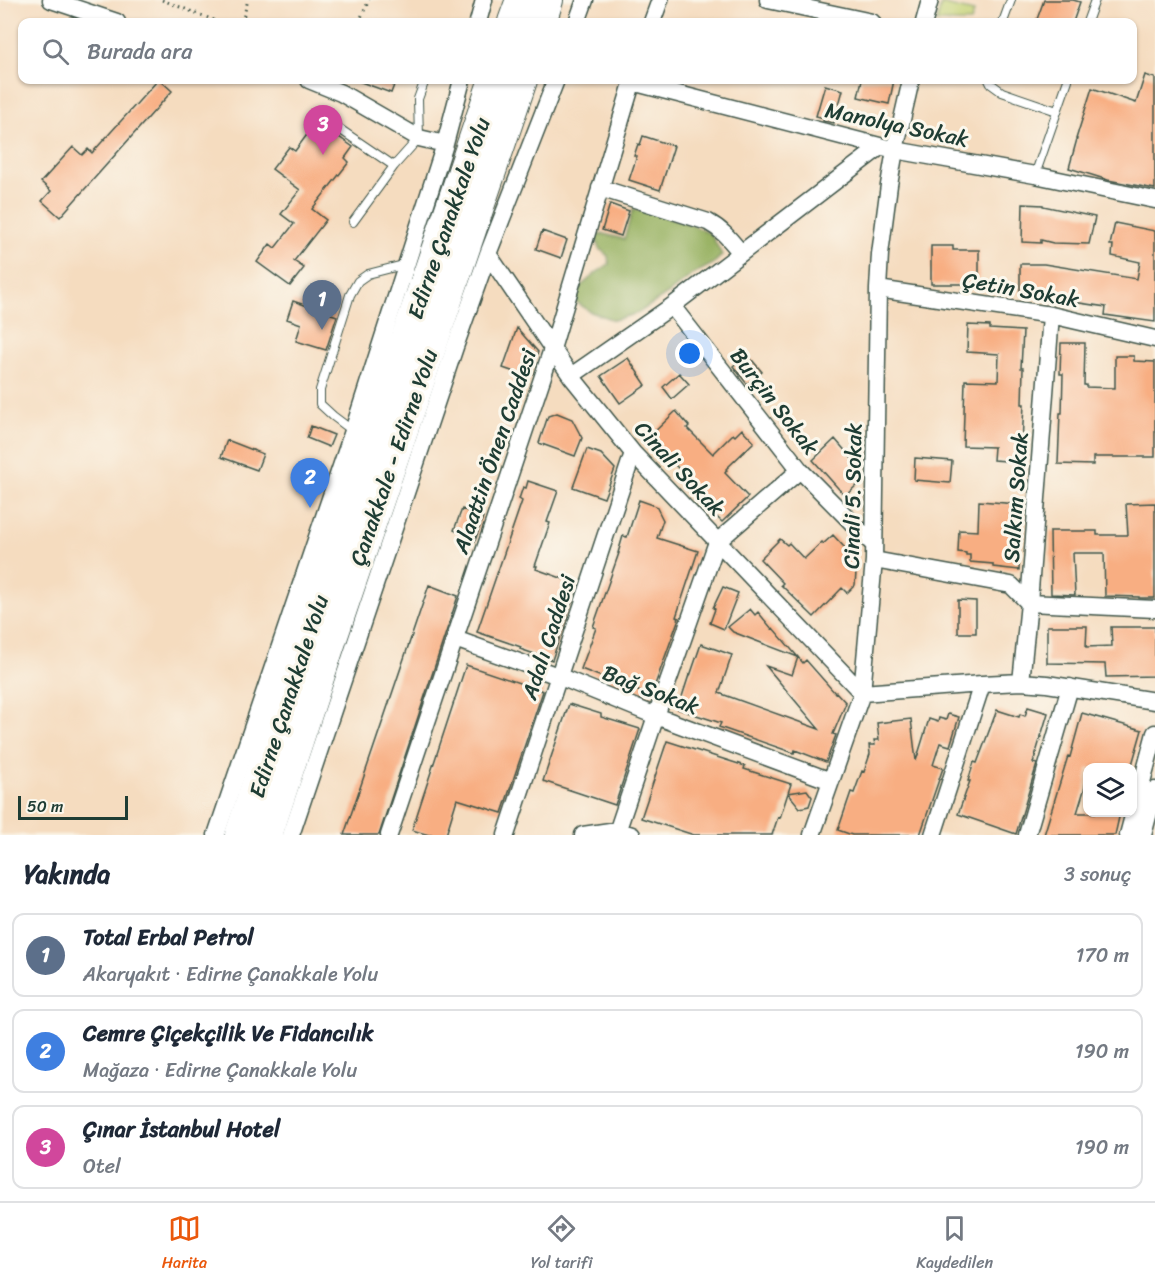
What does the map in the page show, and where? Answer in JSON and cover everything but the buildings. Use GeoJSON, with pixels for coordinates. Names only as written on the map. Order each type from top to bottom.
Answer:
{"type":"FeatureCollection","features":[{"type":"Feature","properties":{"kind":"highway"},"geometry":{"type":"LineString","coordinates":[[515,18],[522,0]]}},
{"type":"Feature","properties":{"kind":"highway"},"geometry":{"type":"LineString","coordinates":[[541,18],[547,0]]}},
{"type":"Feature","properties":{"kind":"highway","name":"Edirne Çanakkale Yolu"},"geometry":{"type":"LineString","coordinates":[[241,835],[363,435],[420,266],[493,84]]}},
{"type":"Feature","properties":{"kind":"highway","name":"Çanakkale - Edirne Yolu"},"geometry":{"type":"LineString","coordinates":[[266,835],[519,84]]}},
{"type":"Feature","properties":{"kind":"street"},"geometry":{"type":"LineString","coordinates":[[51,0],[105,18]]}},
{"type":"Feature","properties":{"kind":"street"},"geometry":{"type":"LineString","coordinates":[[479,18],[484,0]]}},
{"type":"Feature","properties":{"kind":"street"},"geometry":{"type":"LineString","coordinates":[[578,18],[585,0]]}},
{"type":"Feature","properties":{"kind":"street"},"geometry":{"type":"LineString","coordinates":[[653,18],[660,0]]}},
{"type":"Feature","properties":{"kind":"street"},"geometry":{"type":"LineString","coordinates":[[768,0],[853,18]]}},
{"type":"Feature","properties":{"kind":"street"},"geometry":{"type":"LineString","coordinates":[[925,18],[930,0]]}},
{"type":"Feature","properties":{"kind":"street"},"geometry":{"type":"LineString","coordinates":[[319,84],[341,93],[419,138],[445,144]]}},
{"type":"Feature","properties":{"kind":"street"},"geometry":{"type":"LineString","coordinates":[[420,266],[445,144],[461,84]]}},
{"type":"Feature","properties":{"kind":"street"},"geometry":{"type":"LineString","coordinates":[[291,835],[488,254],[554,84]]}},
{"type":"Feature","properties":{"kind":"street","name":"Alaattin Önen Caddesi"},"geometry":{"type":"LineString","coordinates":[[388,835],[552,349],[631,84]]}},
{"type":"Feature","properties":{"kind":"street","name":"Manolya Sokak"},"geometry":{"type":"LineString","coordinates":[[643,84],[888,149],[1035,175],[1155,200]]}},
{"type":"Feature","properties":{"kind":"street","name":"Cinali 5. Sokak"},"geometry":{"type":"LineString","coordinates":[[812,835],[862,693],[874,553],[878,289],[888,149],[910,84]]}},
{"type":"Feature","properties":{"kind":"street"},"geometry":{"type":"LineString","coordinates":[[571,376],[672,306],[741,253],[888,149]]}},
{"type":"Feature","properties":{"kind":"street"},"geometry":{"type":"LineString","coordinates":[[600,188],[708,222],[728,236],[741,253]]}},
{"type":"Feature","properties":{"kind":"street","name":"Cinali Sokak"},"geometry":{"type":"LineString","coordinates":[[488,254],[571,376],[633,453],[862,693]]}},
{"type":"Feature","properties":{"kind":"street","name":"Çetin Sokak"},"geometry":{"type":"LineString","coordinates":[[878,289],[1051,315],[1155,339]]}},
{"type":"Feature","properties":{"kind":"street","name":"Burçin Sokak"},"geometry":{"type":"LineString","coordinates":[[672,306],[800,470],[874,553]]}},
{"type":"Feature","properties":{"kind":"street","name":"Salkım Sokak"},"geometry":{"type":"LineString","coordinates":[[1021,682],[1051,315]]}},
{"type":"Feature","properties":{"kind":"street"},"geometry":{"type":"LineString","coordinates":[[216,835],[363,435]]}},
{"type":"Feature","properties":{"kind":"street","name":"Adalı Caddesi"},"geometry":{"type":"LineString","coordinates":[[506,835],[633,453]]}},
{"type":"Feature","properties":{"kind":"street"},"geometry":{"type":"LineString","coordinates":[[583,835],[622,834],[656,716],[717,542],[800,470]]}},
{"type":"Feature","properties":{"kind":"street"},"geometry":{"type":"LineString","coordinates":[[874,553],[1011,585],[1029,603],[1155,609]]}},
{"type":"Feature","properties":{"kind":"street","name":"Bağ Sokak"},"geometry":{"type":"LineString","coordinates":[[455,639],[831,781]]}},
{"type":"Feature","properties":{"kind":"street"},"geometry":{"type":"LineString","coordinates":[[862,693],[1021,682],[1070,687],[1155,701]]}},
{"type":"Feature","properties":{"kind":"street"},"geometry":{"type":"LineString","coordinates":[[933,835],[982,684]]}},
{"type":"Feature","properties":{"kind":"street"},"geometry":{"type":"LineString","coordinates":[[1027,835],[1070,687]]}},
{"type":"Feature","properties":{"kind":"street"},"geometry":{"type":"LineString","coordinates":[[1128,835],[1155,733]]}},
{"type":"Feature","properties":{"kind":"street"},"geometry":{"type":"LineString","coordinates":[[1143,835],[1155,790]]}},
{"type":"Feature","properties":{"kind":"lane"},"geometry":{"type":"LineString","coordinates":[[1004,18],[1011,0]]}},
{"type":"Feature","properties":{"kind":"lane"},"geometry":{"type":"LineString","coordinates":[[1088,18],[1095,0]]}},
{"type":"Feature","properties":{"kind":"lane"},"geometry":{"type":"LineString","coordinates":[[353,222],[394,166],[419,138],[418,99],[424,84]]}},
{"type":"Feature","properties":{"kind":"lane"},"geometry":{"type":"LineString","coordinates":[[991,84],[1002,92],[1057,111]]}},
{"type":"Feature","properties":{"kind":"lane"},"geometry":{"type":"LineString","coordinates":[[1035,175],[1067,84]]}},
{"type":"Feature","properties":{"kind":"lane"},"geometry":{"type":"LineString","coordinates":[[319,115],[394,166]]}},
{"type":"Feature","properties":{"kind":"lane"},"geometry":{"type":"LineString","coordinates":[[363,435],[320,404],[320,390],[342,317],[353,287],[362,277],[368,274],[420,266]]}},
{"type":"Feature","properties":{"kind":"path"},"geometry":{"type":"LineString","coordinates":[[162,0],[209,18]]}},
{"type":"Feature","properties":{"kind":"path"},"geometry":{"type":"LineString","coordinates":[[243,18],[248,0]]}},
{"type":"Feature","properties":{"kind":"path"},"geometry":{"type":"LineString","coordinates":[[361,18],[369,0]]}},
{"type":"Feature","properties":{"kind":"green space"},"geometry":{"type":"Polygon","coordinates":[[[941,4],[974,12],[972,18],[938,18],[941,4]]]}},
{"type":"Feature","properties":{"kind":"green space"},"geometry":{"type":"Polygon","coordinates":[[[633,209],[690,224],[711,234],[722,255],[713,264],[693,274],[638,313],[614,320],[591,312],[575,301],[581,286],[609,264],[608,256],[599,248],[595,236],[604,234],[624,239],[633,209]]]}},
{"type":"Feature","properties":{"kind":"place","name":"Çınar İstanbul Hotel"},"geometry":{"type":"Point","coordinates":[323,155]}},
{"type":"Feature","properties":{"kind":"place","name":"Total Erbal Petrol"},"geometry":{"type":"Point","coordinates":[322,330]}},
{"type":"Feature","properties":{"kind":"place","name":"Cemre Çiçekçilik Ve Fidancılık"},"geometry":{"type":"Point","coordinates":[310,508]}}]}
